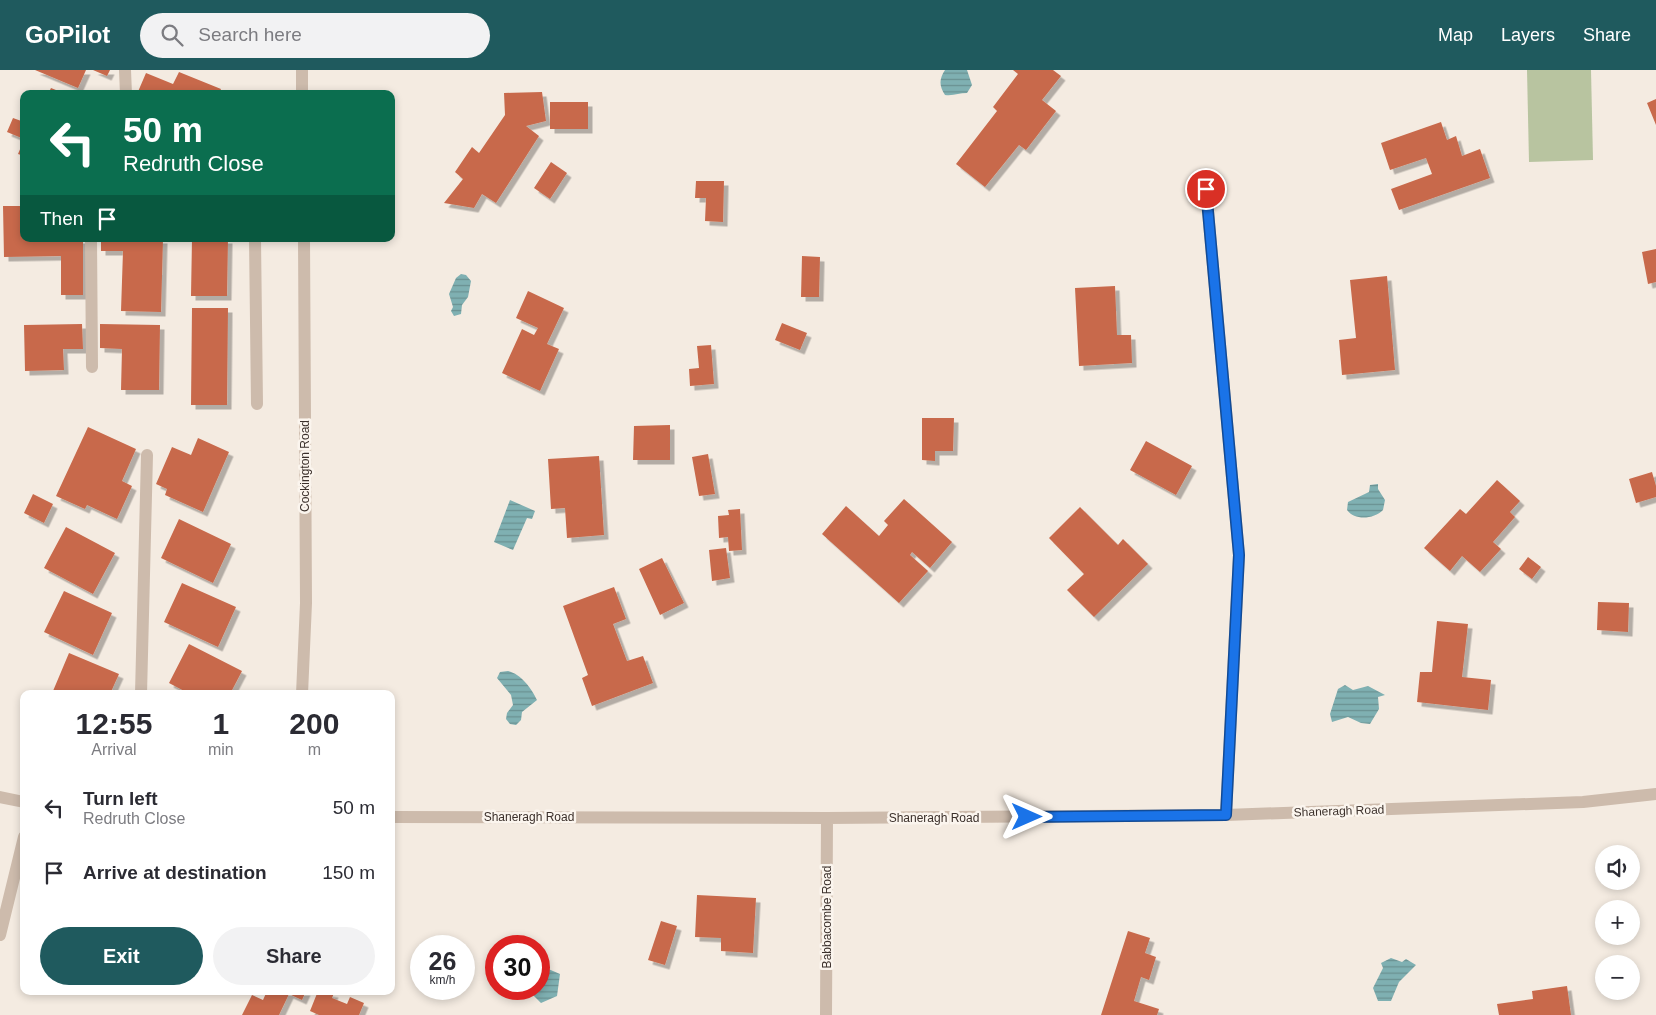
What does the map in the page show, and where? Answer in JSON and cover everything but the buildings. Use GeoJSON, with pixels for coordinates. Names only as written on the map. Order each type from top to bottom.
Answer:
{"type":"FeatureCollection","features":[{"type":"Feature","properties":{"kind":"street"},"geometry":{"type":"LineString","coordinates":[[125,70],[126,90]]}},
{"type":"Feature","properties":{"kind":"street"},"geometry":{"type":"LineString","coordinates":[[302,70],[302,90]]}},
{"type":"Feature","properties":{"kind":"street"},"geometry":{"type":"LineString","coordinates":[[1206,189],[1239,555],[1226,815]]}},
{"type":"Feature","properties":{"kind":"street"},"geometry":{"type":"LineString","coordinates":[[91,242],[92,367]]}},
{"type":"Feature","properties":{"kind":"street"},"geometry":{"type":"LineString","coordinates":[[255,242],[257,404]]}},
{"type":"Feature","properties":{"kind":"street","name":"Cockington Road"},"geometry":{"type":"LineString","coordinates":[[302,690],[306,603],[304,242]]}},
{"type":"Feature","properties":{"kind":"street"},"geometry":{"type":"LineString","coordinates":[[141,690],[147,455]]}},
{"type":"Feature","properties":{"kind":"street","name":"Shaneragh Road"},"geometry":{"type":"LineString","coordinates":[[395,816],[827,818],[1226,815],[1583,802],[1656,794]]}},
{"type":"Feature","properties":{"kind":"street"},"geometry":{"type":"LineString","coordinates":[[0,797],[20,801]]}},
{"type":"Feature","properties":{"kind":"street","name":"Babbacombe Road"},"geometry":{"type":"LineString","coordinates":[[826,1015],[827,818]]}},
{"type":"Feature","properties":{"kind":"street"},"geometry":{"type":"LineString","coordinates":[[0,935],[20,852]]}},
{"type":"Feature","properties":{"kind":"green space"},"geometry":{"type":"Polygon","coordinates":[[[1527,70],[1591,70],[1593,160],[1529,162],[1527,70]]]}},
{"type":"Feature","properties":{"kind":"water"},"geometry":{"type":"Polygon","coordinates":[[[945,70],[967,70],[972,85],[967,93],[945,95],[941,82],[945,70]]]}},
{"type":"Feature","properties":{"kind":"water"},"geometry":{"type":"Polygon","coordinates":[[[461,274],[466,275],[471,281],[468,297],[462,305],[461,314],[454,316],[451,311],[453,307],[449,294],[456,278],[461,274]]]}},
{"type":"Feature","properties":{"kind":"water"},"geometry":{"type":"Polygon","coordinates":[[[1378,484],[1378,489],[1385,500],[1383,510],[1365,518],[1350,514],[1347,510],[1348,502],[1369,492],[1370,485],[1378,484]]]}},
{"type":"Feature","properties":{"kind":"water"},"geometry":{"type":"Polygon","coordinates":[[[510,500],[535,511],[532,519],[527,518],[513,550],[494,542],[510,500]]]}},
{"type":"Feature","properties":{"kind":"water"},"geometry":{"type":"Polygon","coordinates":[[[508,671],[526,682],[537,700],[522,712],[521,720],[516,725],[510,724],[506,719],[507,713],[513,705],[511,695],[497,678],[500,672],[508,671]]]}},
{"type":"Feature","properties":{"kind":"water"},"geometry":{"type":"Polygon","coordinates":[[[1345,685],[1353,690],[1368,686],[1385,695],[1378,697],[1379,709],[1370,724],[1361,723],[1348,717],[1332,722],[1330,714],[1338,689],[1345,685]]]}},
{"type":"Feature","properties":{"kind":"water"},"geometry":{"type":"Polygon","coordinates":[[[1391,958],[1402,962],[1406,959],[1416,965],[1399,982],[1391,1001],[1378,1001],[1373,988],[1383,968],[1381,963],[1391,958]]]}},
{"type":"Feature","properties":{"kind":"water"},"geometry":{"type":"Polygon","coordinates":[[[550,970],[560,974],[557,996],[550,999],[550,970]]]}},
{"type":"Feature","properties":{"kind":"route"},"geometry":{"type":"LineString","coordinates":[[1027,817],[1226,815],[1239,555],[1206,189]]}}]}
